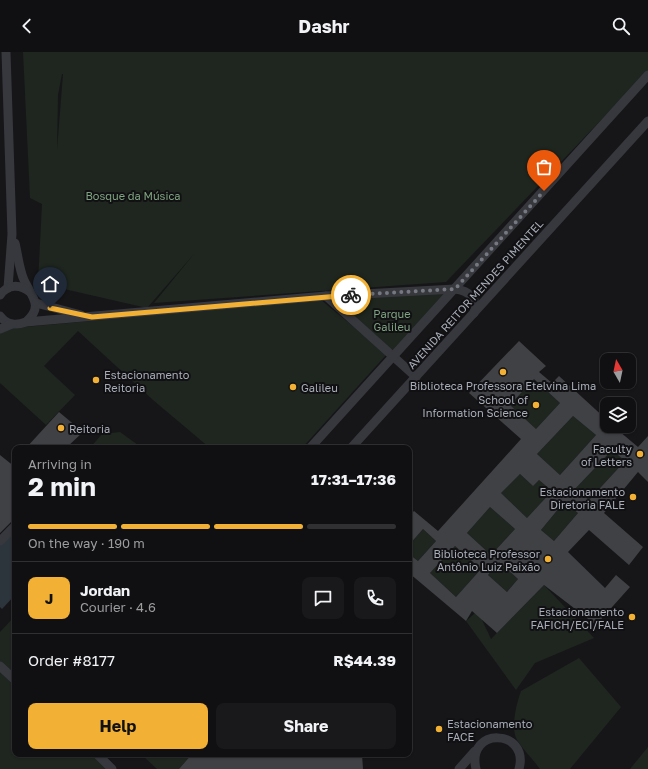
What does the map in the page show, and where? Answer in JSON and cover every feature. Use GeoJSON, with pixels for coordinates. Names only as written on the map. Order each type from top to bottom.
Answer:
{"type":"FeatureCollection","features":[{"type":"Feature","properties":{"kind":"street"},"geometry":{"type":"LineString","coordinates":[[6,52],[12,234],[8,288]]}},
{"type":"Feature","properties":{"kind":"street","name":"AVENIDA REITOR MENDES PIMENTEL"},"geometry":{"type":"LineString","coordinates":[[313,445],[648,75]]}},
{"type":"Feature","properties":{"kind":"street","name":"AVENIDA REITOR MENDES PIMENTEL"},"geometry":{"type":"LineString","coordinates":[[354,445],[648,120]]}},
{"type":"Feature","properties":{"kind":"street"},"geometry":{"type":"LineString","coordinates":[[12,234],[24,280],[35,300],[35,311],[26,322]]}},
{"type":"Feature","properties":{"kind":"street"},"geometry":{"type":"LineString","coordinates":[[0,295],[8,288],[19,286],[25,288],[35,300],[50,308],[92,317]]}},
{"type":"Feature","properties":{"kind":"street"},"geometry":{"type":"LineString","coordinates":[[0,329],[12,324],[26,322],[326,296],[455,289],[469,293],[474,299],[476,306],[474,313]]}},
{"type":"Feature","properties":{"kind":"street"},"geometry":{"type":"LineString","coordinates":[[326,296],[416,377]]}},
{"type":"Feature","properties":{"kind":"street"},"geometry":{"type":"LineString","coordinates":[[0,316],[6,322],[12,324]]}},
{"type":"Feature","properties":{"kind":"street"},"geometry":{"type":"LineString","coordinates":[[0,541],[12,529]]}},
{"type":"Feature","properties":{"kind":"street"},"geometry":{"type":"LineString","coordinates":[[0,666],[12,677]]}},
{"type":"Feature","properties":{"kind":"street"},"geometry":{"type":"LineString","coordinates":[[459,769],[480,744],[487,740],[501,738],[513,743],[527,769]]}},
{"type":"Feature","properties":{"kind":"street"},"geometry":{"type":"LineString","coordinates":[[476,769],[475,755],[478,748]]}},
{"type":"Feature","properties":{"kind":"street"},"geometry":{"type":"LineString","coordinates":[[519,769],[520,756]]}},
{"type":"Feature","properties":{"kind":"street"},"geometry":{"type":"LineString","coordinates":[[100,757],[112,769]]}},
{"type":"Feature","properties":{"kind":"green space","name":"Bosque da Música"},"geometry":{"type":"Polygon","coordinates":[[[23,52],[648,52],[648,71],[446,282],[154,303],[194,254],[147,308],[38,283],[42,204],[30,198],[23,52]],[[63,74],[58,95],[57,150],[63,74]]]}},
{"type":"Feature","properties":{"kind":"green space","name":"Parque Galileu"},"geometry":{"type":"Polygon","coordinates":[[[455,289],[393,357],[326,296],[455,289]]]}},
{"type":"Feature","properties":{"kind":"green space"},"geometry":{"type":"Polygon","coordinates":[[[321,300],[387,354],[305,445],[206,445],[153,400],[78,331],[44,366],[75,395],[46,425],[0,383],[0,333],[14,328],[321,300]]]}},
{"type":"Feature","properties":{"kind":"green space"},"geometry":{"type":"Polygon","coordinates":[[[534,379],[560,403],[536,429],[510,405],[534,379]]]}},
{"type":"Feature","properties":{"kind":"green space"},"geometry":{"type":"Polygon","coordinates":[[[573,416],[596,435],[560,475],[537,454],[573,416]]]}},
{"type":"Feature","properties":{"kind":"green space"},"geometry":{"type":"Polygon","coordinates":[[[120,432],[138,445],[93,445],[102,434],[120,432]]]}},
{"type":"Feature","properties":{"kind":"green space"},"geometry":{"type":"Polygon","coordinates":[[[612,450],[625,461],[589,500],[575,489],[612,450]]]}},
{"type":"Feature","properties":{"kind":"green space"},"geometry":{"type":"Polygon","coordinates":[[[520,474],[533,486],[539,480],[552,491],[527,518],[501,493],[520,474]]]}},
{"type":"Feature","properties":{"kind":"green space"},"geometry":{"type":"Polygon","coordinates":[[[564,502],[578,513],[554,541],[541,530],[564,502]]]}},
{"type":"Feature","properties":{"kind":"green space"},"geometry":{"type":"Polygon","coordinates":[[[490,507],[515,529],[491,555],[467,533],[490,507]]]}},
{"type":"Feature","properties":{"kind":"green space"},"geometry":{"type":"Polygon","coordinates":[[[423,529],[436,541],[418,561],[412,556],[412,542],[423,529]]]}},
{"type":"Feature","properties":{"kind":"green space"},"geometry":{"type":"Polygon","coordinates":[[[455,546],[481,569],[456,597],[430,573],[455,546]]]}},
{"type":"Feature","properties":{"kind":"green space"},"geometry":{"type":"Polygon","coordinates":[[[499,562],[518,579],[507,592],[488,575],[499,562]]]}},
{"type":"Feature","properties":{"kind":"green space"},"geometry":{"type":"Polygon","coordinates":[[[544,585],[594,638],[535,663],[516,690],[466,621],[483,606],[482,620],[491,639],[544,585]]]}},
{"type":"Feature","properties":{"kind":"green space"},"geometry":{"type":"Polygon","coordinates":[[[12,619],[12,676],[0,666],[0,632],[12,619]]]}},
{"type":"Feature","properties":{"kind":"green space"},"geometry":{"type":"Polygon","coordinates":[[[579,658],[621,707],[570,769],[540,769],[519,744],[515,735],[514,722],[521,691],[579,658]]]}},
{"type":"Feature","properties":{"kind":"green space"},"geometry":{"type":"Polygon","coordinates":[[[0,670],[12,680],[12,757],[96,757],[110,769],[0,769],[0,670]]]}},
{"type":"Feature","properties":{"kind":"green space"},"geometry":{"type":"Polygon","coordinates":[[[648,747],[648,769],[630,769],[648,747]]]}},
{"type":"Feature","properties":{"kind":"green space"},"geometry":{"type":"Polygon","coordinates":[[[144,757],[189,757],[179,769],[157,769],[144,757]]]}},
{"type":"Feature","properties":{"kind":"shaded area"},"geometry":{"type":"Polygon","coordinates":[[[12,531],[12,598],[2,609],[0,607],[0,543],[12,531]]]}},
{"type":"Feature","properties":{"kind":"building"},"geometry":{"type":"Polygon","coordinates":[[[519,341],[546,366],[539,372],[552,383],[559,376],[600,414],[600,433],[621,433],[638,447],[648,436],[648,482],[638,472],[604,513],[643,547],[629,565],[589,530],[568,552],[605,588],[616,575],[630,587],[596,625],[544,585],[497,633],[472,611],[466,621],[412,576],[412,556],[418,561],[436,541],[423,529],[412,542],[412,513],[414,511],[438,531],[521,439],[469,393],[519,341]],[[534,379],[510,405],[536,429],[560,403],[534,379]],[[573,416],[537,454],[560,475],[596,435],[573,416]],[[612,450],[575,489],[589,500],[625,461],[612,450]],[[520,474],[501,493],[527,518],[552,491],[539,480],[533,486],[520,474]],[[564,502],[541,530],[554,541],[578,513],[564,502]],[[490,507],[467,533],[491,555],[515,529],[490,507]],[[455,546],[430,573],[456,597],[481,569],[455,546]],[[499,562],[488,575],[507,592],[518,579],[499,562]]]}},
{"type":"Feature","properties":{"kind":"building","name":"Reitoria"},"geometry":{"type":"Polygon","coordinates":[[[59,412],[83,432],[69,445],[29,445],[59,412]]]}},
{"type":"Feature","properties":{"kind":"building"},"geometry":{"type":"Polygon","coordinates":[[[0,455],[12,465],[12,522],[0,533],[0,455]]]}},
{"type":"Feature","properties":{"kind":"building"},"geometry":{"type":"Polygon","coordinates":[[[189,757],[362,757],[363,769],[179,769],[189,757]]]}},
{"type":"Feature","properties":{"kind":"way so far"},"geometry":{"type":"LineString","coordinates":[[351,295],[455,289],[544,191]]}},
{"type":"Feature","properties":{"kind":"place","name":"Biblioteca Professora Etelvina Lima"},"geometry":{"type":"Point","coordinates":[503,372]}},
{"type":"Feature","properties":{"kind":"place","name":"Estacionamento Reitoria"},"geometry":{"type":"Point","coordinates":[96,380]}},
{"type":"Feature","properties":{"kind":"place","name":"Galileu"},"geometry":{"type":"Point","coordinates":[293,387]}},
{"type":"Feature","properties":{"kind":"place","name":"School of Information Science"},"geometry":{"type":"Point","coordinates":[536,405]}},
{"type":"Feature","properties":{"kind":"place","name":"Reitoria"},"geometry":{"type":"Point","coordinates":[61,428]}},
{"type":"Feature","properties":{"kind":"place","name":"Faculty of Letters"},"geometry":{"type":"Point","coordinates":[640,454]}},
{"type":"Feature","properties":{"kind":"place","name":"Estacionamento Diretoria FALE"},"geometry":{"type":"Point","coordinates":[633,497]}},
{"type":"Feature","properties":{"kind":"place","name":"Biblioteca Professor Antônio Luiz Paixão"},"geometry":{"type":"Point","coordinates":[548,559]}},
{"type":"Feature","properties":{"kind":"place","name":"Estacionamento FAFICH/ECI/FALE"},"geometry":{"type":"Point","coordinates":[632,617]}},
{"type":"Feature","properties":{"kind":"place","name":"Estacionamento FACE"},"geometry":{"type":"Point","coordinates":[439,729]}},
{"type":"Feature","properties":{"kind":"route"},"geometry":{"type":"LineString","coordinates":[[50,308],[92,317],[351,295]]}}]}
